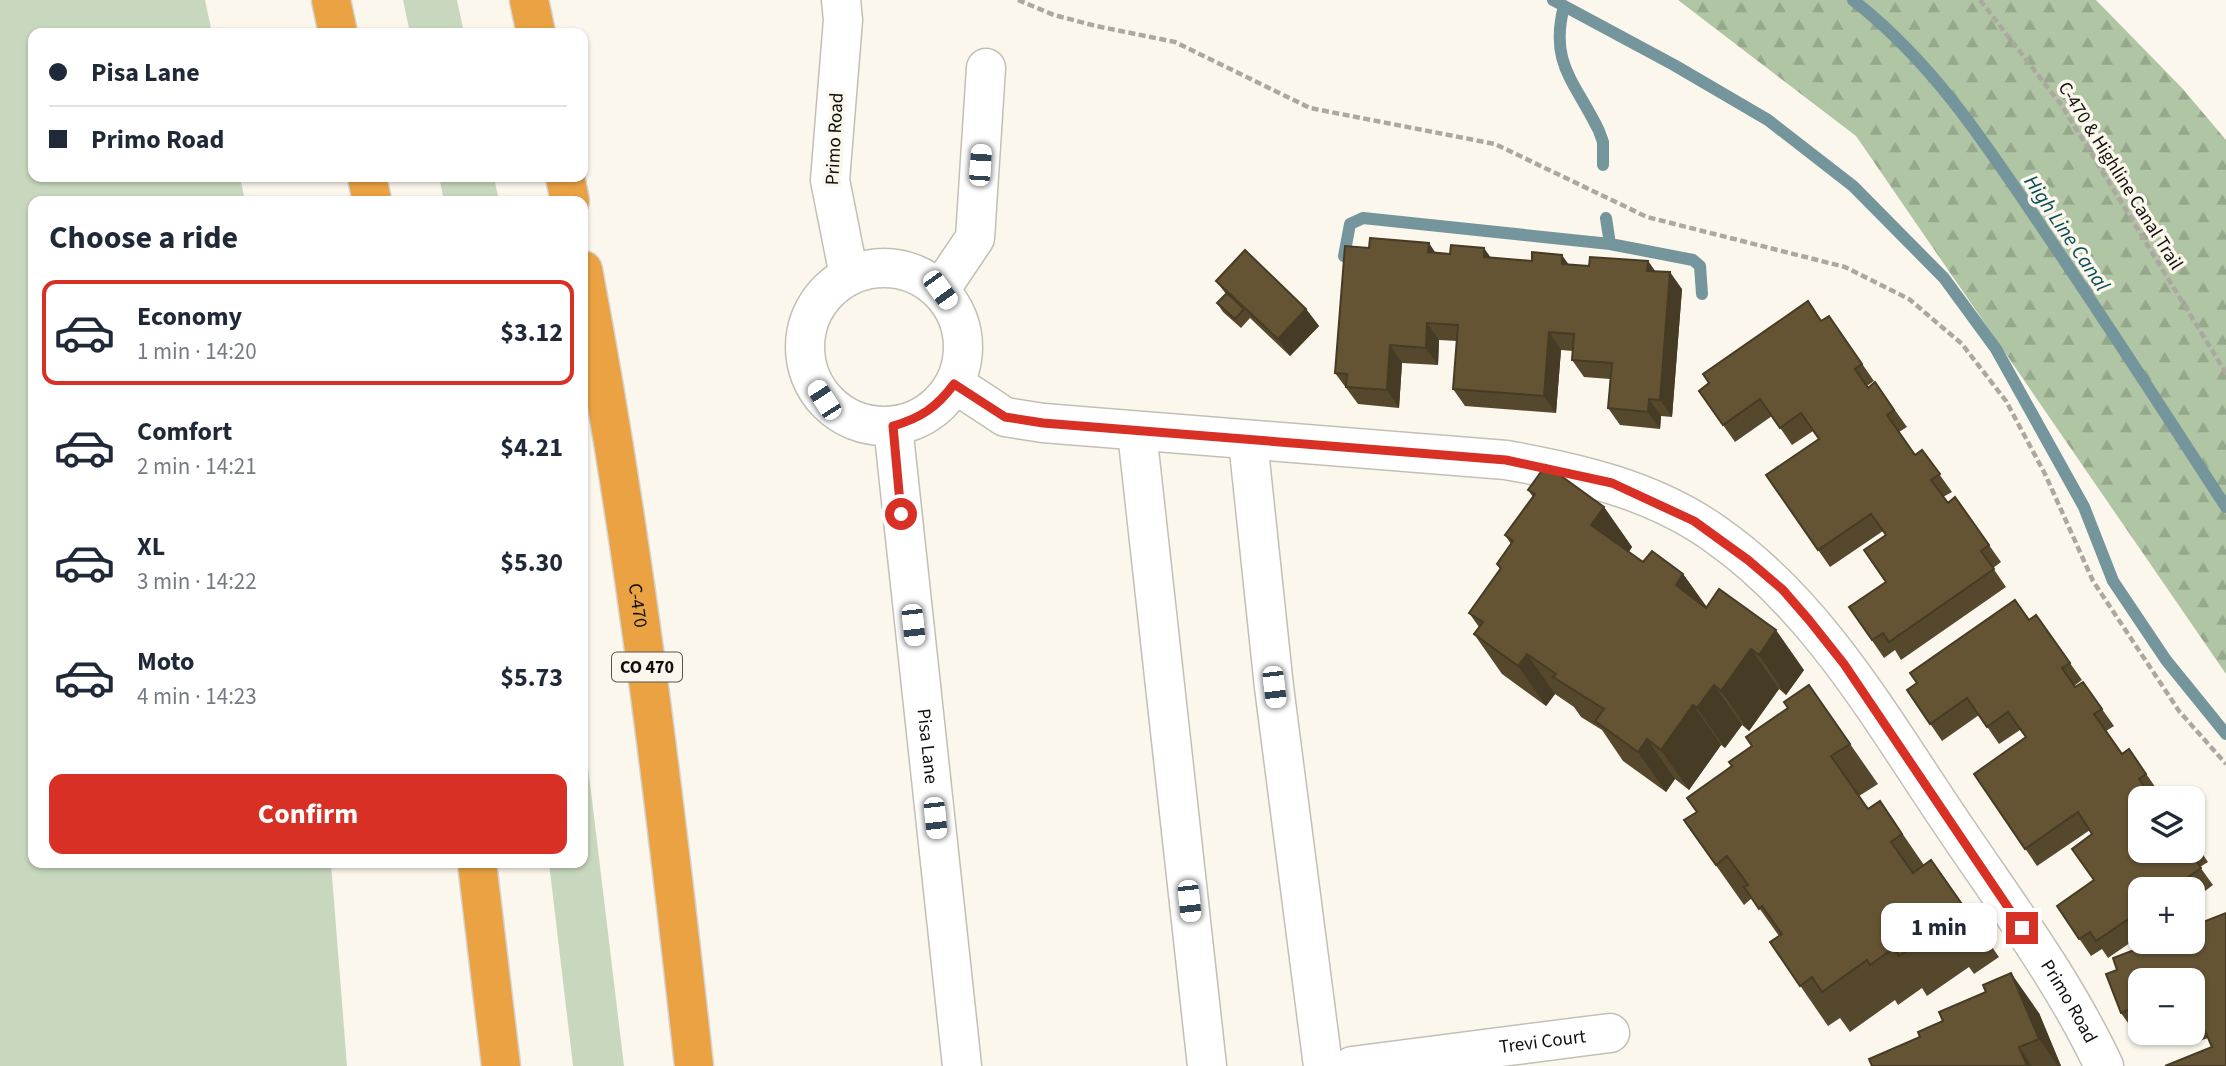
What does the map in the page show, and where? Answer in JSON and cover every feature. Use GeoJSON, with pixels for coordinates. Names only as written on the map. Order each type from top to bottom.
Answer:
{"type":"FeatureCollection","features":[{"type":"Feature","properties":{"kind":"highway"},"geometry":{"type":"LineString","coordinates":[[331,0],[337,28]]}},
{"type":"Feature","properties":{"kind":"highway"},"geometry":{"type":"LineString","coordinates":[[529,0],[535,28]]}},
{"type":"Feature","properties":{"kind":"highway","name":"C-470"},"geometry":{"type":"LineString","coordinates":[[588,301],[649,681],[677,899],[694,1066]]}},
{"type":"Feature","properties":{"kind":"highway"},"geometry":{"type":"LineString","coordinates":[[478,868],[501,1066]]}},
{"type":"Feature","properties":{"kind":"street","name":"Primo Road"},"geometry":{"type":"LineString","coordinates":[[841,0],[843,20],[830,180],[849,276]]}},
{"type":"Feature","properties":{"kind":"street"},"geometry":{"type":"LineString","coordinates":[[940,290],[975,238],[986,68]]}},
{"type":"Feature","properties":{"kind":"street"},"geometry":{"type":"LineString","coordinates":[[891,267],[917,274],[940,290],[954,310],[963,335],[962,360],[954,384],[939,404],[918,419],[893,426],[868,425],[844,416],[824,400],[810,377],[804,350],[807,323],[819,299],[839,280],[864,269],[891,267]]}},
{"type":"Feature","properties":{"kind":"street","name":"Primo Road"},"geometry":{"type":"LineString","coordinates":[[954,384],[1005,417],[1137,432],[1506,460],[1559,469],[1612,483],[1714,533],[1783,590],[1844,664],[2052,971],[2104,1066]]}},
{"type":"Feature","properties":{"kind":"street","name":"Pisa Lane"},"geometry":{"type":"LineString","coordinates":[[893,426],[962,1066]]}},
{"type":"Feature","properties":{"kind":"street"},"geometry":{"type":"LineString","coordinates":[[1137,432],[1207,1066]]}},
{"type":"Feature","properties":{"kind":"street"},"geometry":{"type":"LineString","coordinates":[[1248,440],[1274,687],[1323,1066]]}},
{"type":"Feature","properties":{"kind":"street","name":"Trevi Court"},"geometry":{"type":"LineString","coordinates":[[1352,1066],[1563,1052],[1610,1033]]}},
{"type":"Feature","properties":{"kind":"path"},"geometry":{"type":"LineString","coordinates":[[1018,0],[1055,15],[1096,26],[1175,42],[1310,108],[1495,144],[1647,216],[1819,259],[1879,282],[1909,299],[1962,344],[1998,390],[2045,474],[2093,581],[2179,711],[2226,764]]}},
{"type":"Feature","properties":{"kind":"path","name":"C-470 & Highline Canal Trail"},"geometry":{"type":"LineString","coordinates":[[1980,0],[2062,106],[2226,373]]}},
{"type":"Feature","properties":{"kind":"green space"},"geometry":{"type":"Polygon","coordinates":[[[0,0],[205,0],[211,28],[28,28],[28,182],[241,182],[244,196],[28,196],[28,868],[331,868],[347,1066],[0,1066],[0,0]]]}},
{"type":"Feature","properties":{"kind":"green space"},"geometry":{"type":"Polygon","coordinates":[[[403,0],[457,0],[463,28],[409,28],[403,0]]]}},
{"type":"Feature","properties":{"kind":"green space"},"geometry":{"type":"Polygon","coordinates":[[[1678,0],[2096,0],[2182,88],[2226,140],[2226,674],[1856,136],[1678,0]]]}},
{"type":"Feature","properties":{"kind":"green space"},"geometry":{"type":"Polygon","coordinates":[[[440,182],[495,182],[498,196],[443,196],[440,182]]]}},
{"type":"Feature","properties":{"kind":"green space"},"geometry":{"type":"Polygon","coordinates":[[[588,767],[624,1066],[573,1066],[550,868],[588,868],[588,767]]]}},
{"type":"Feature","properties":{"kind":"building"},"geometry":{"type":"Polygon","coordinates":[[[1370,238],[1429,243],[1428,252],[1450,254],[1451,245],[1484,248],[1484,257],[1532,261],[1532,252],[1562,255],[1562,264],[1589,266],[1590,257],[1648,261],[1647,271],[1670,272],[1660,400],[1649,399],[1648,412],[1608,408],[1612,363],[1572,360],[1574,334],[1549,332],[1544,396],[1453,389],[1458,325],[1427,323],[1426,348],[1390,345],[1387,390],[1346,387],[1347,374],[1335,373],[1345,246],[1369,248],[1370,238]]]}},
{"type":"Feature","properties":{"kind":"building"},"geometry":{"type":"Polygon","coordinates":[[[1245,250],[1306,309],[1278,339],[1216,281],[1245,250]]]}},
{"type":"Feature","properties":{"kind":"building"},"geometry":{"type":"Polygon","coordinates":[[[1227,293],[1244,309],[1235,319],[1217,303],[1227,293]]]}},
{"type":"Feature","properties":{"kind":"building"},"geometry":{"type":"Polygon","coordinates":[[[1808,301],[1821,321],[1829,316],[1862,364],[1855,369],[1868,388],[1875,382],[1894,410],[1887,415],[1915,455],[1922,450],[1940,474],[1931,480],[1948,503],[1955,497],[1989,545],[1981,551],[1994,569],[1889,642],[1883,633],[1872,640],[1849,607],[1886,582],[1864,550],[1886,535],[1871,514],[1818,550],[1766,475],[1819,439],[1801,413],[1780,428],[1760,399],[1723,425],[1699,391],[1709,383],[1703,374],[1808,301]]]}},
{"type":"Feature","properties":{"kind":"building"},"geometry":{"type":"Polygon","coordinates":[[[1546,465],[1604,507],[1591,525],[1643,562],[1652,551],[1683,574],[1676,585],[1706,608],[1719,589],[1776,630],[1759,655],[1751,649],[1721,691],[1714,685],[1697,708],[1693,705],[1661,750],[1647,739],[1638,752],[1595,721],[1604,709],[1553,677],[1556,674],[1527,654],[1518,666],[1474,634],[1483,622],[1469,613],[1501,568],[1497,564],[1513,541],[1505,535],[1535,494],[1528,490],[1546,465]]]}},
{"type":"Feature","properties":{"kind":"building"},"geometry":{"type":"Polygon","coordinates":[[[2015,600],[2029,620],[2036,615],[2070,663],[2062,668],[2075,687],[2083,682],[2102,709],[2094,714],[2122,754],[2129,749],[2146,774],[2139,779],[2144,786],[2128,786],[2128,863],[2198,863],[2201,868],[2188,877],[2128,877],[2128,919],[2096,941],[2090,932],[2079,939],[2057,906],[2094,880],[2072,849],[2092,834],[2078,812],[2025,849],[1974,774],[2026,737],[2008,712],[1987,727],[1967,698],[1930,724],[1907,690],[1917,683],[1910,673],[2015,600]]]}},
{"type":"Feature","properties":{"kind":"building"},"geometry":{"type":"Polygon","coordinates":[[[1809,685],[1850,744],[1831,756],[1868,809],[1880,801],[1902,834],[1891,842],[1913,873],[1931,860],[1971,917],[1946,934],[1941,927],[1899,956],[1894,948],[1870,965],[1867,960],[1822,992],[1812,977],[1800,986],[1770,942],[1782,934],[1762,906],[1759,909],[1744,887],[1748,885],[1727,856],[1716,865],[1684,820],[1697,812],[1687,798],[1732,766],[1729,762],[1752,746],[1746,737],[1788,708],[1784,702],[1809,685]]]}},
{"type":"Feature","properties":{"kind":"building"},"geometry":{"type":"Polygon","coordinates":[[[2226,913],[2226,1066],[2165,1066],[2212,1047],[2205,1031],[2205,968],[2128,968],[2128,1010],[2121,1013],[2106,974],[2117,970],[2113,958],[2128,952],[2205,954],[2205,921],[2226,913]]]}},
{"type":"Feature","properties":{"kind":"building"},"geometry":{"type":"Polygon","coordinates":[[[2011,973],[2039,1039],[2019,1047],[2027,1066],[1872,1066],[1869,1059],[1920,1037],[1918,1032],[1943,1021],[1939,1012],[1986,992],[1983,985],[2011,973]]]}},
{"type":"Feature","properties":{"kind":"waterway"},"geometry":{"type":"LineString","coordinates":[[1553,0],[1674,65],[1768,120],[1853,186],[1944,278],[1996,349],[2084,507],[2113,581],[2166,660],[2226,734]]}},
{"type":"Feature","properties":{"kind":"waterway","name":"High Line Canal"},"geometry":{"type":"LineString","coordinates":[[1853,0],[1909,51],[1981,138],[2226,507]]}},
{"type":"Feature","properties":{"kind":"waterway"},"geometry":{"type":"LineString","coordinates":[[1564,6],[1560,26],[1562,58],[1573,85],[1599,131],[1603,142],[1603,165]]}},
{"type":"Feature","properties":{"kind":"waterway"},"geometry":{"type":"LineString","coordinates":[[1344,256],[1350,224],[1363,218],[1610,244],[1693,260],[1700,266],[1702,294]]}},
{"type":"Feature","properties":{"kind":"waterway"},"geometry":{"type":"LineString","coordinates":[[1606,218],[1610,244]]}},
{"type":"Feature","properties":{"kind":"route"},"geometry":{"type":"LineString","coordinates":[[901,514],[893,426],[918,419],[939,404],[954,384],[1005,417],[1043,423],[1392,453],[1506,460],[1559,469],[1612,483],[1642,495],[1714,533],[1783,590],[1844,664],[2022,928]]}}]}
